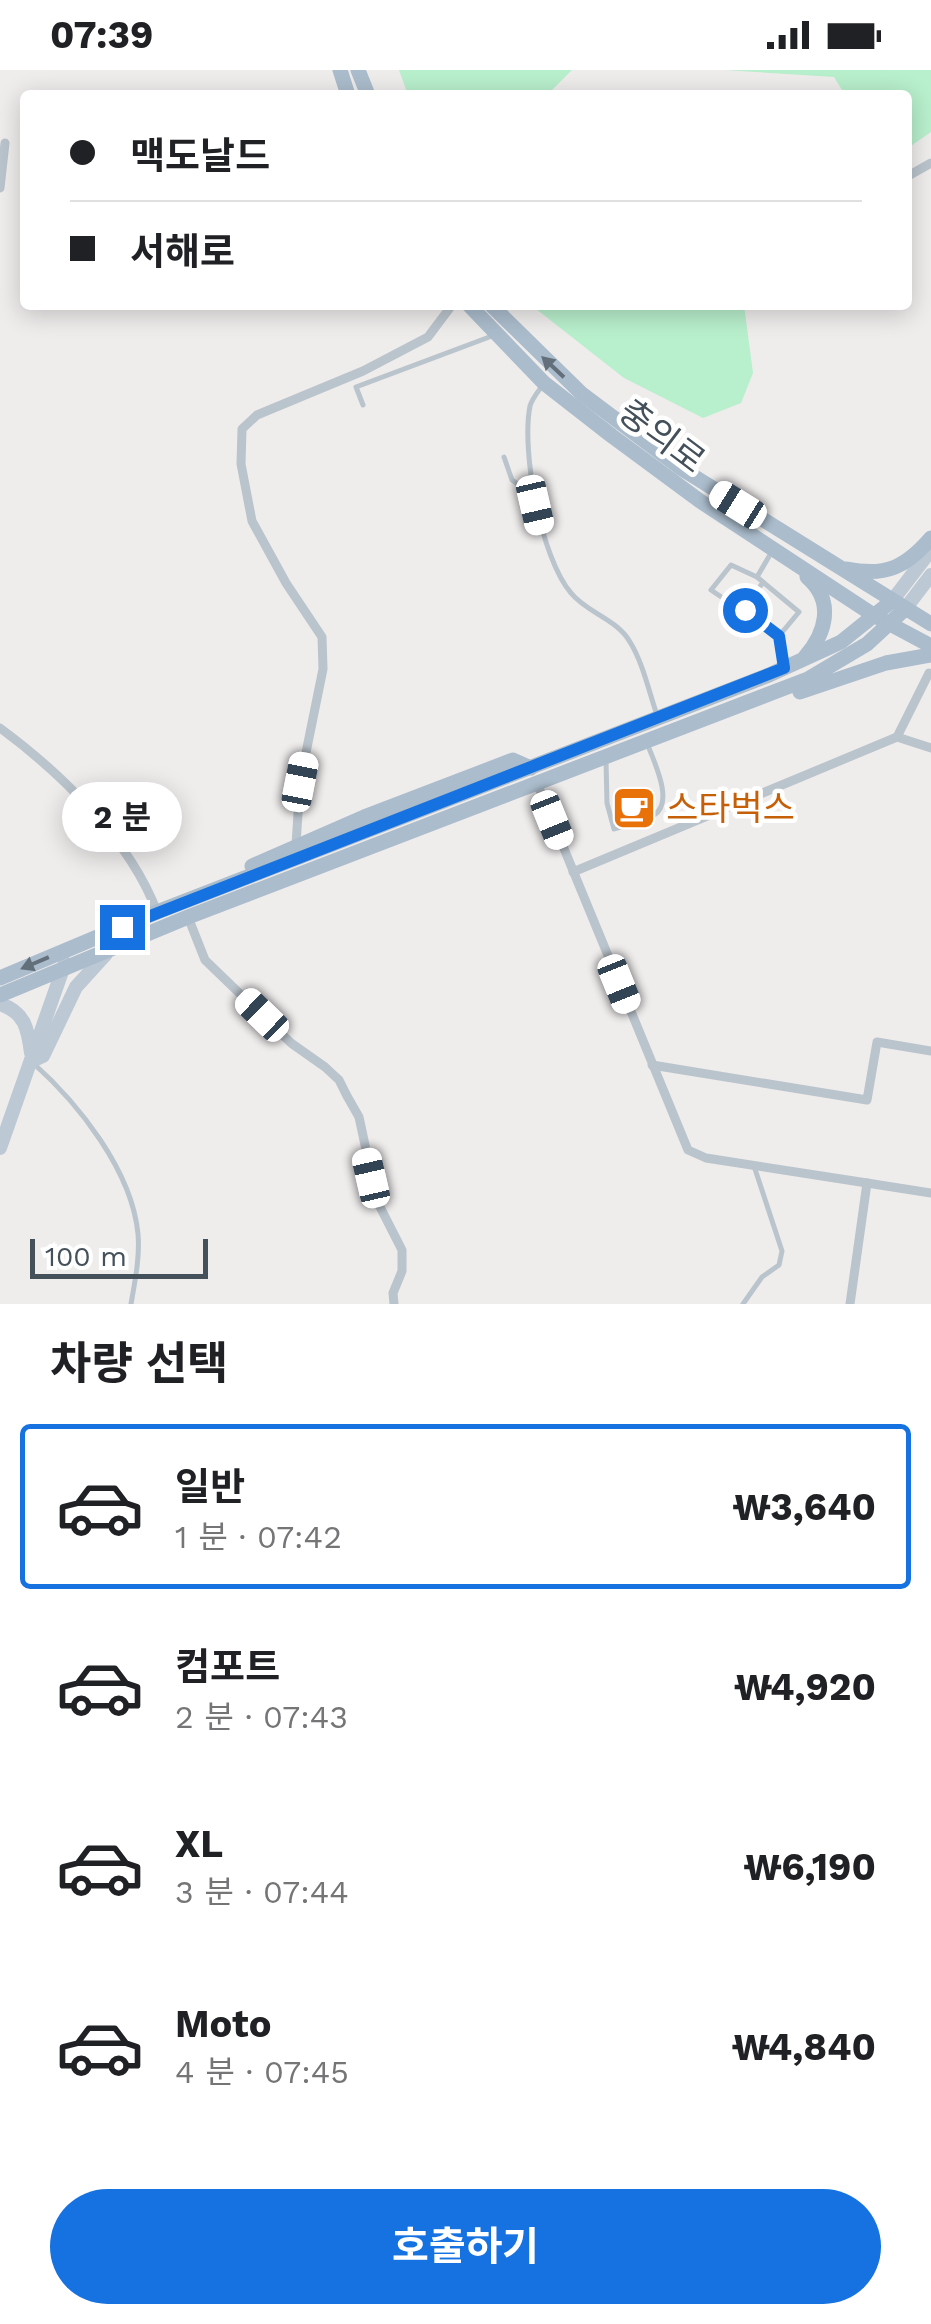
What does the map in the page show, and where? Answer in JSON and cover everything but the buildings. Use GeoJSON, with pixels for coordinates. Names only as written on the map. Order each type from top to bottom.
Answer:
{"type":"FeatureCollection","features":[{"type":"Feature","properties":{"kind":"main road","name":"충의로"},"geometry":{"type":"LineString","coordinates":[[473,310],[544,383],[700,502],[882,620],[931,646]]}},
{"type":"Feature","properties":{"kind":"main road","name":"충의로"},"geometry":{"type":"LineString","coordinates":[[497,310],[569,382],[635,436],[682,470],[931,624]]}},
{"type":"Feature","properties":{"kind":"main road"},"geometry":{"type":"LineString","coordinates":[[830,562],[856,570],[894,569],[911,561],[931,538]]}},
{"type":"Feature","properties":{"kind":"main road"},"geometry":{"type":"LineString","coordinates":[[780,553],[797,552],[796,539]]}},
{"type":"Feature","properties":{"kind":"main road"},"geometry":{"type":"LineString","coordinates":[[898,605],[931,550]]}},
{"type":"Feature","properties":{"kind":"main road"},"geometry":{"type":"LineString","coordinates":[[780,553],[818,588],[826,608],[822,631],[802,660]]}},
{"type":"Feature","properties":{"kind":"main road"},"geometry":{"type":"LineString","coordinates":[[0,995],[802,660],[882,620],[931,575]]}},
{"type":"Feature","properties":{"kind":"main road"},"geometry":{"type":"LineString","coordinates":[[0,978],[158,912],[534,775],[606,758],[808,679],[868,644],[882,620]]}},
{"type":"Feature","properties":{"kind":"main road"},"geometry":{"type":"LineString","coordinates":[[746,704],[751,709],[898,660],[931,656]]}},
{"type":"Feature","properties":{"kind":"main road"},"geometry":{"type":"LineString","coordinates":[[802,660],[813,668],[808,679]]}},
{"type":"Feature","properties":{"kind":"main road"},"geometry":{"type":"LineString","coordinates":[[158,912],[296,845],[513,760],[534,775]]}},
{"type":"Feature","properties":{"kind":"main road"},"geometry":{"type":"LineString","coordinates":[[0,1148],[70,948]]}},
{"type":"Feature","properties":{"kind":"main road"},"geometry":{"type":"LineString","coordinates":[[31,1061],[43,1056],[84,974],[113,948]]}},
{"type":"Feature","properties":{"kind":"main road"},"geometry":{"type":"LineString","coordinates":[[0,1004],[12,1008],[25,1022],[31,1061]]}},
{"type":"Feature","properties":{"kind":"street"},"geometry":{"type":"LineString","coordinates":[[0,188],[5,143]]}},
{"type":"Feature","properties":{"kind":"street"},"geometry":{"type":"LineString","coordinates":[[296,845],[300,782],[323,670],[322,636],[286,583],[252,521],[241,464],[242,430],[257,415],[363,371],[428,337],[448,310]]}},
{"type":"Feature","properties":{"kind":"street"},"geometry":{"type":"LineString","coordinates":[[573,872],[897,737],[930,674],[898,660]]}},
{"type":"Feature","properties":{"kind":"street"},"geometry":{"type":"LineString","coordinates":[[0,728],[70,784],[146,883],[158,912]]}},
{"type":"Feature","properties":{"kind":"street"},"geometry":{"type":"LineString","coordinates":[[897,737],[931,748]]}},
{"type":"Feature","properties":{"kind":"street"},"geometry":{"type":"LineString","coordinates":[[534,775],[688,1150],[706,1158],[931,1192]]}},
{"type":"Feature","properties":{"kind":"street"},"geometry":{"type":"LineString","coordinates":[[188,917],[206,960],[291,1042],[338,1080],[353,1106],[377,1200],[402,1250],[402,1271],[394,1304]]}},
{"type":"Feature","properties":{"kind":"street"},"geometry":{"type":"LineString","coordinates":[[652,1065],[867,1100],[877,1042],[931,1051]]}},
{"type":"Feature","properties":{"kind":"street"},"geometry":{"type":"LineString","coordinates":[[850,1304],[867,1184]]}},
{"type":"Feature","properties":{"kind":"lane"},"geometry":{"type":"LineString","coordinates":[[363,405],[356,387],[495,335]]}},
{"type":"Feature","properties":{"kind":"lane"},"geometry":{"type":"LineString","coordinates":[[544,383],[530,409],[535,505],[543,538],[558,576],[573,596],[621,630],[631,644],[658,718]]}},
{"type":"Feature","properties":{"kind":"lane"},"geometry":{"type":"LineString","coordinates":[[504,457],[512,480],[526,490],[535,505]]}},
{"type":"Feature","properties":{"kind":"lane"},"geometry":{"type":"LineString","coordinates":[[745,610],[760,579],[780,553]]}},
{"type":"Feature","properties":{"kind":"lane"},"geometry":{"type":"LineString","coordinates":[[779,636],[800,612],[760,579],[731,565],[712,590],[779,636],[784,668]]}},
{"type":"Feature","properties":{"kind":"lane"},"geometry":{"type":"LineString","coordinates":[[606,758],[607,803],[614,829],[654,816],[660,809],[662,792],[647,742]]}},
{"type":"Feature","properties":{"kind":"lane"},"geometry":{"type":"LineString","coordinates":[[31,1061],[58,1085],[82,1115],[123,1180],[138,1234],[131,1304]]}},
{"type":"Feature","properties":{"kind":"lane"},"geometry":{"type":"LineString","coordinates":[[744,1304],[762,1277],[779,1265],[782,1251],[754,1166]]}},
{"type":"Feature","properties":{"kind":"green space"},"geometry":{"type":"Polygon","coordinates":[[[399,70],[572,70],[552,90],[406,90],[399,70]]]}},
{"type":"Feature","properties":{"kind":"green space"},"geometry":{"type":"Polygon","coordinates":[[[725,70],[931,70],[931,132],[912,145],[912,90],[842,90],[834,77],[725,70]]]}},
{"type":"Feature","properties":{"kind":"green space"},"geometry":{"type":"Polygon","coordinates":[[[537,310],[745,310],[753,373],[741,403],[703,418],[624,378],[537,310]]]}},
{"type":"Feature","properties":{"kind":"place","name":"스타벅스"},"geometry":{"type":"Point","coordinates":[634,808]}},
{"type":"Feature","properties":{"kind":"route"},"geometry":{"type":"LineString","coordinates":[[122,927],[784,668],[779,636],[745,610]]}}]}
